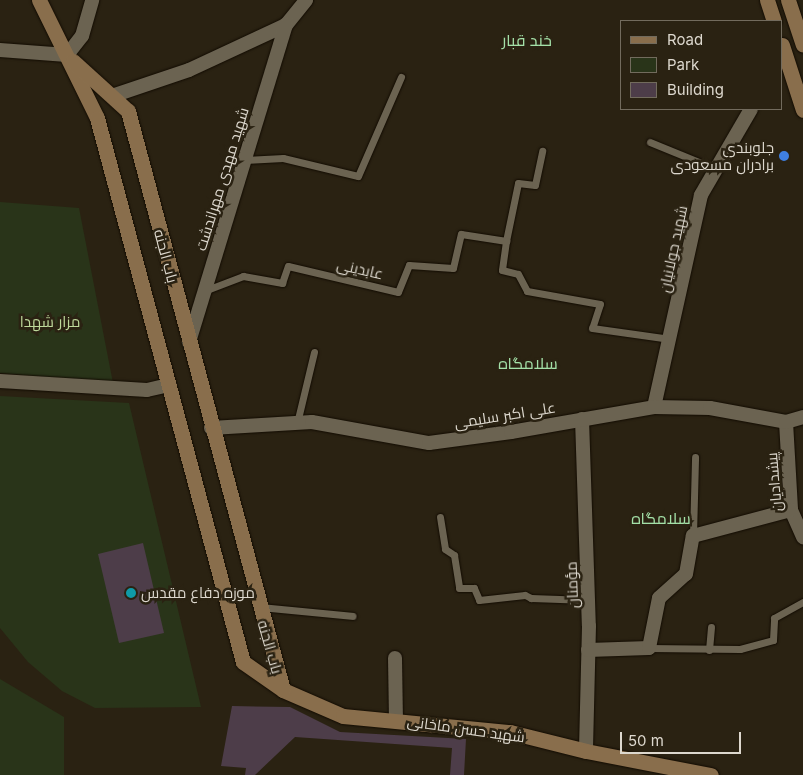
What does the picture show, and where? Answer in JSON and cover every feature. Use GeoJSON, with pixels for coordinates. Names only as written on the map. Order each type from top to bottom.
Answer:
{"type":"FeatureCollection","features":[{"type":"Feature","properties":{"kind":"street","name":"باب الجنه"},"geometry":{"type":"LineString","coordinates":[[38,0],[98,118],[243,662],[283,690]]}},
{"type":"Feature","properties":{"kind":"street"},"geometry":{"type":"LineString","coordinates":[[0,50],[66,56],[82,36],[92,0]]}},
{"type":"Feature","properties":{"kind":"street","name":"شهید مهدی مهراندشت"},"geometry":{"type":"LineString","coordinates":[[189,342],[286,25],[306,0]]}},
{"type":"Feature","properties":{"kind":"street"},"geometry":{"type":"LineString","coordinates":[[767,0],[774,20]]}},
{"type":"Feature","properties":{"kind":"street"},"geometry":{"type":"LineString","coordinates":[[783,48],[802,41],[788,0]]}},
{"type":"Feature","properties":{"kind":"street","name":"شهید مهدی مهراندشت"},"geometry":{"type":"LineString","coordinates":[[112,96],[189,70],[286,25]]}},
{"type":"Feature","properties":{"kind":"street"},"geometry":{"type":"LineString","coordinates":[[783,51],[803,110]]}},
{"type":"Feature","properties":{"kind":"street","name":"باب الجنه"},"geometry":{"type":"LineString","coordinates":[[66,56],[128,111],[258,606],[283,690]]}},
{"type":"Feature","properties":{"kind":"street","name":"شهید جولانیان"},"geometry":{"type":"LineString","coordinates":[[654,406],[701,195],[750,110]]}},
{"type":"Feature","properties":{"kind":"street"},"geometry":{"type":"LineString","coordinates":[[0,382],[147,390],[169,385]]}},
{"type":"Feature","properties":{"kind":"street","name":"علی اکبر سلیمی"},"geometry":{"type":"LineString","coordinates":[[212,428],[312,422],[429,443],[654,406],[710,408],[786,422],[803,417]]}},
{"type":"Feature","properties":{"kind":"street","name":"مؤمنان"},"geometry":{"type":"LineString","coordinates":[[582,419],[588,600],[586,751]]}},
{"type":"Feature","properties":{"kind":"street","name":"پیشدادیان"},"geometry":{"type":"LineString","coordinates":[[786,422],[791,510],[803,537]]}},
{"type":"Feature","properties":{"kind":"street"},"geometry":{"type":"LineString","coordinates":[[588,650],[649,648],[659,598],[686,574],[693,536],[791,510]]}},
{"type":"Feature","properties":{"kind":"street"},"geometry":{"type":"LineString","coordinates":[[395,658],[396,720]]}},
{"type":"Feature","properties":{"kind":"street","name":"شهید حسن ماخانی"},"geometry":{"type":"LineString","coordinates":[[283,690],[343,716],[510,732],[586,751],[711,775]]}},
{"type":"Feature","properties":{"kind":"lane"},"geometry":{"type":"LineString","coordinates":[[245,160],[283,158],[358,176],[401,77]]}},
{"type":"Feature","properties":{"kind":"lane"},"geometry":{"type":"LineString","coordinates":[[650,142],[716,169]]}},
{"type":"Feature","properties":{"kind":"lane"},"geometry":{"type":"LineString","coordinates":[[542,151],[535,185],[518,183],[502,270],[518,274],[527,292],[600,304],[592,328],[670,339]]}},
{"type":"Feature","properties":{"kind":"lane","name":"عابدینی"},"geometry":{"type":"LineString","coordinates":[[204,291],[243,276],[282,282],[288,266],[398,292],[409,264],[453,268],[461,234],[506,241]]}},
{"type":"Feature","properties":{"kind":"lane"},"geometry":{"type":"LineString","coordinates":[[297,423],[314,352]]}},
{"type":"Feature","properties":{"kind":"lane"},"geometry":{"type":"LineString","coordinates":[[693,536],[695,457]]}},
{"type":"Feature","properties":{"kind":"lane"},"geometry":{"type":"LineString","coordinates":[[440,517],[445,549],[454,554],[459,588],[474,588],[479,600],[525,595],[531,598],[588,600]]}},
{"type":"Feature","properties":{"kind":"lane"},"geometry":{"type":"LineString","coordinates":[[649,648],[740,649],[773,640],[774,618],[803,602]]}},
{"type":"Feature","properties":{"kind":"lane"},"geometry":{"type":"LineString","coordinates":[[258,606],[352,616]]}},
{"type":"Feature","properties":{"kind":"lane"},"geometry":{"type":"LineString","coordinates":[[709,650],[711,627]]}},
{"type":"Feature","properties":{"kind":"green space","name":"مزار شهدا"},"geometry":{"type":"Polygon","coordinates":[[[0,202],[79,208],[113,383],[0,373],[0,202]]]}},
{"type":"Feature","properties":{"kind":"green space"},"geometry":{"type":"Polygon","coordinates":[[[0,396],[129,403],[201,707],[95,708],[62,691],[28,662],[0,628],[0,396]]]}},
{"type":"Feature","properties":{"kind":"green space"},"geometry":{"type":"Polygon","coordinates":[[[0,679],[64,717],[64,775],[0,775],[0,679]]]}},
{"type":"Feature","properties":{"kind":"building","name":"موزه دفاع مقدس"},"geometry":{"type":"Polygon","coordinates":[[[143,543],[164,633],[119,643],[98,554],[143,543]]]}},
{"type":"Feature","properties":{"kind":"building"},"geometry":{"type":"Polygon","coordinates":[[[232,706],[290,707],[340,732],[466,739],[464,775],[450,775],[452,748],[295,737],[255,775],[245,775],[246,768],[221,766],[232,706]]]}},
{"type":"Feature","properties":{"kind":"place","name":"جلوبندی برادران مسعودی"},"geometry":{"type":"Point","coordinates":[784,156]}},
{"type":"Feature","properties":{"kind":"place","name":"موزه دفاع مقدس"},"geometry":{"type":"Point","coordinates":[131,593]}},
{"type":"Feature","properties":{"kind":"district","name":"خند قبار"},"geometry":{"type":"Point","coordinates":[527,40]}},
{"type":"Feature","properties":{"kind":"district","name":"سلامگاه"},"geometry":{"type":"Point","coordinates":[528,363]}},
{"type":"Feature","properties":{"kind":"district","name":"سلامگاه"},"geometry":{"type":"Point","coordinates":[661,518]}}]}
